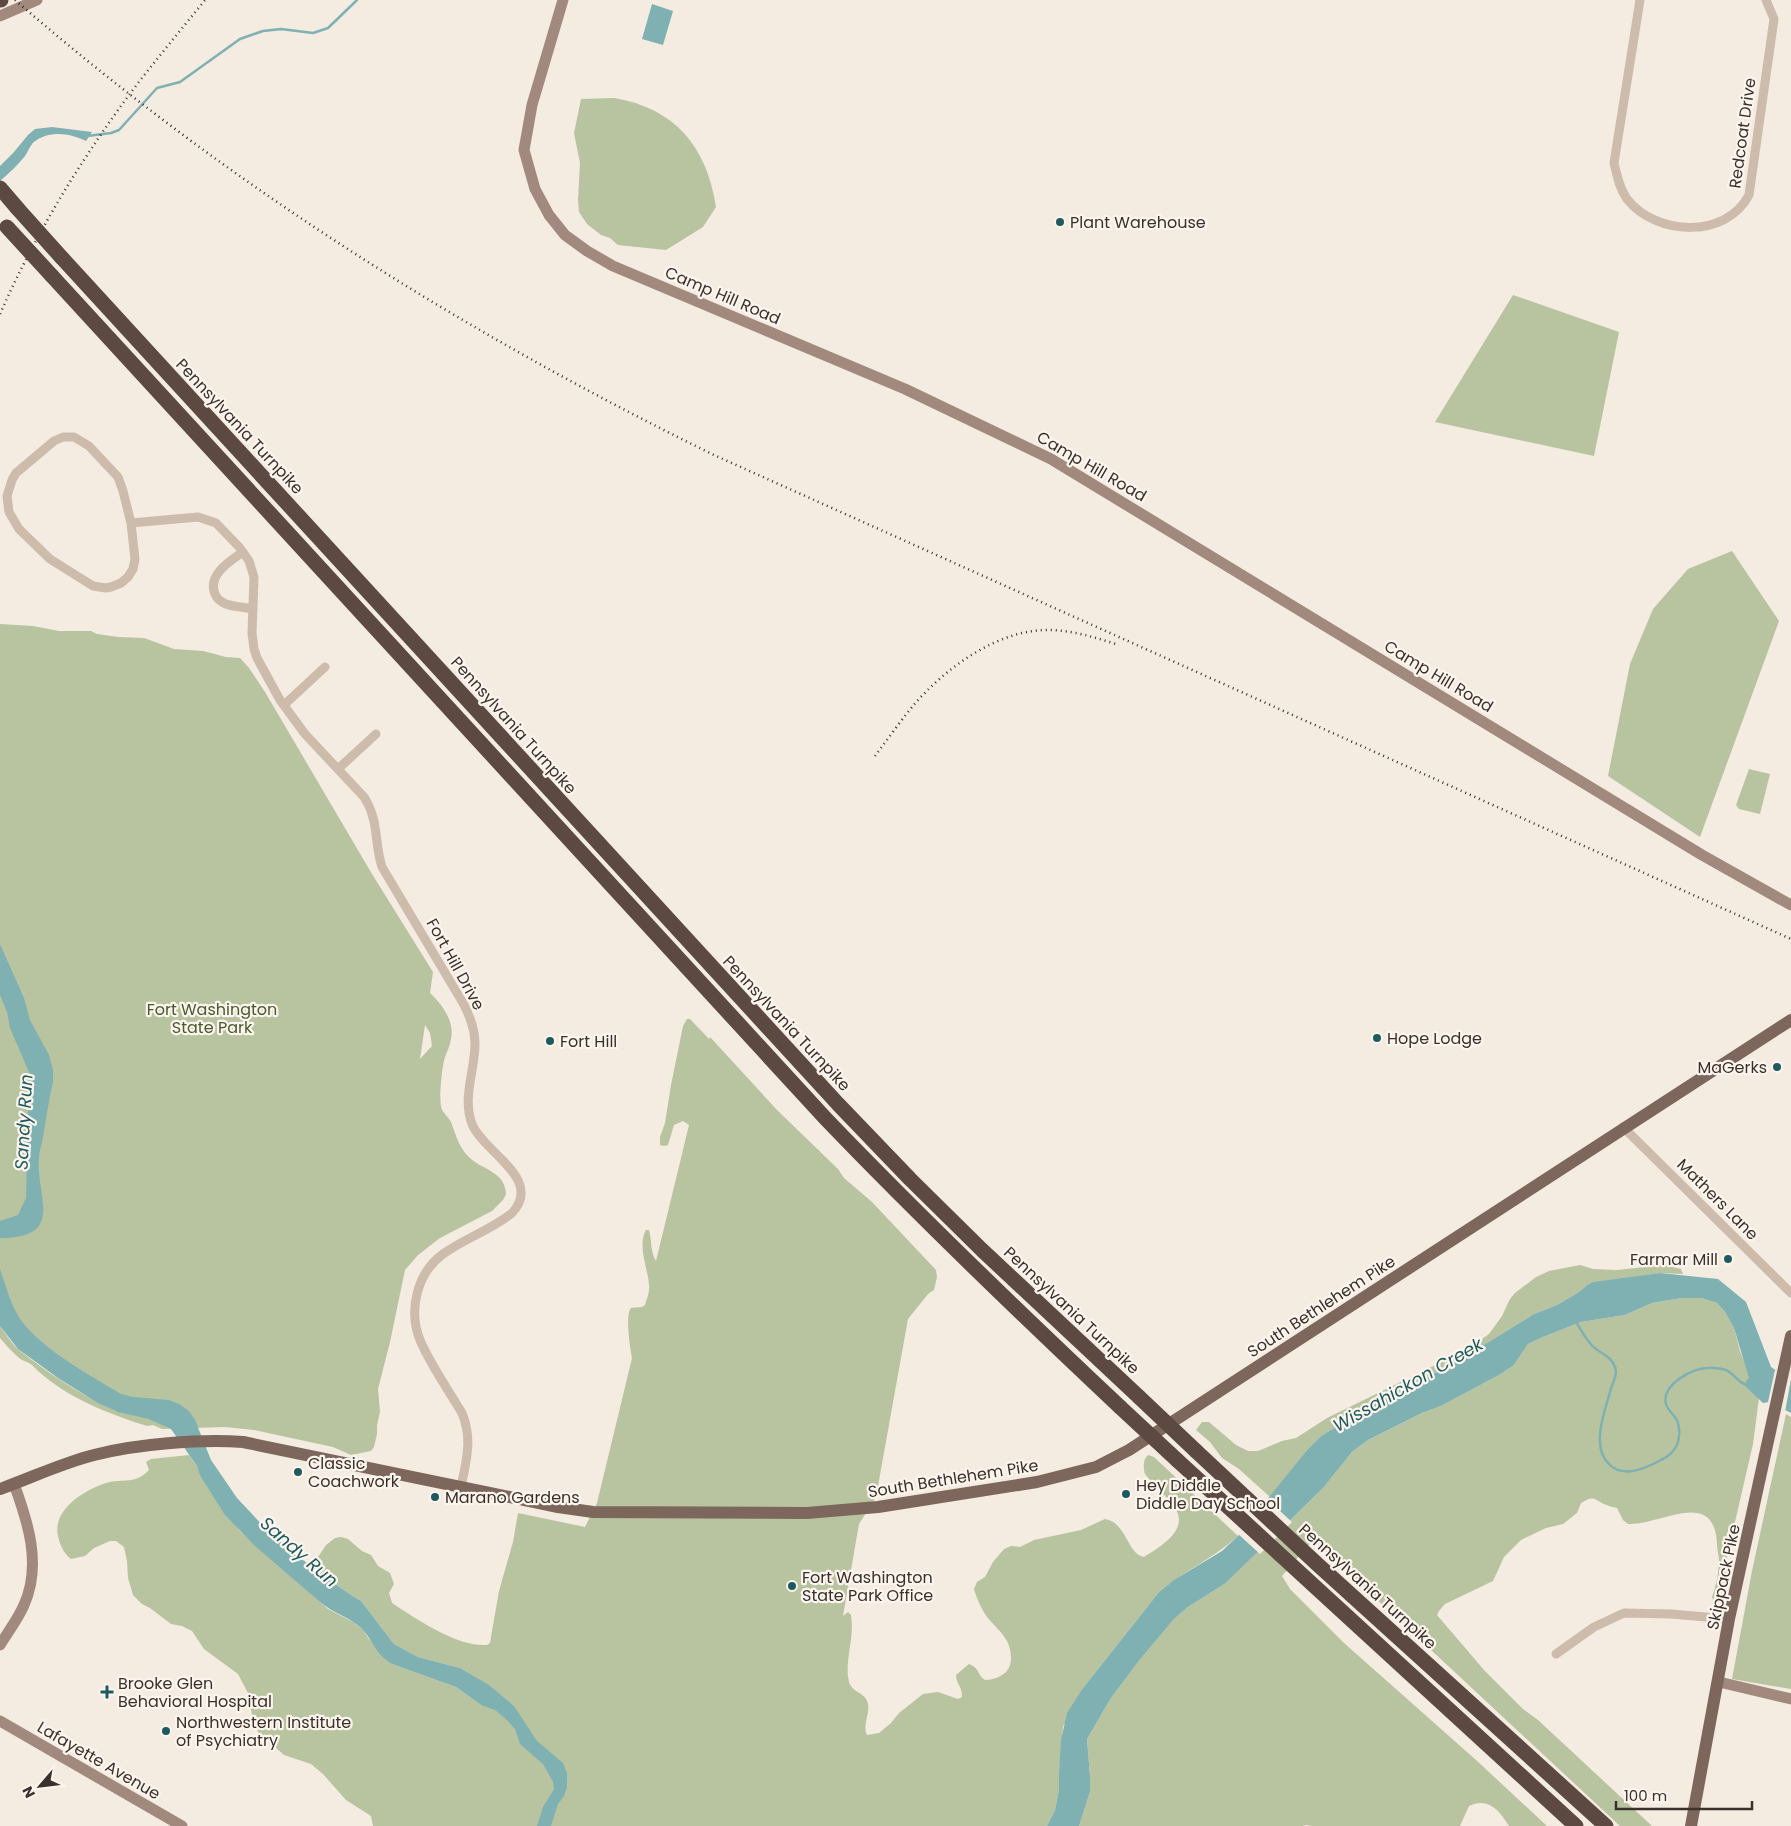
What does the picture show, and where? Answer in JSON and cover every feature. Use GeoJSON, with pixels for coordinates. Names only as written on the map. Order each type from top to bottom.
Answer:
{"type":"FeatureCollection","features":[{"type":"Feature","properties":{"kind":"highway","name":"Pennsylvania Turnpike"},"geometry":{"type":"LineString","coordinates":[[0,188],[62,258],[838,1104],[910,1179],[982,1250],[1316,1563],[1606,1826]]}},
{"type":"Feature","properties":{"kind":"highway"},"geometry":{"type":"LineString","coordinates":[[4,223],[826,1119],[898,1195],[970,1266],[1222,1502],[1576,1826]]}},
{"type":"Feature","properties":{"kind":"main road","name":"South Bethlehem Pike"},"geometry":{"type":"LineString","coordinates":[[0,1489],[93,1455],[170,1444],[212,1441],[243,1442],[558,1507],[593,1512],[807,1513],[878,1508],[1015,1486],[1096,1468],[1130,1450],[1623,1127],[1791,1020]]}},
{"type":"Feature","properties":{"kind":"main road","name":"Skippack Pike"},"geometry":{"type":"LineString","coordinates":[[1691,1826],[1719,1682],[1729,1619],[1791,1336]]}},
{"type":"Feature","properties":{"kind":"street"},"geometry":{"type":"LineString","coordinates":[[0,16],[38,0]]}},
{"type":"Feature","properties":{"kind":"street","name":"Camp Hill Road"},"geometry":{"type":"LineString","coordinates":[[563,0],[532,105],[524,150],[535,188],[549,214],[565,235],[587,252],[612,266],[905,389],[1051,459],[1702,855],[1791,905]]}},
{"type":"Feature","properties":{"kind":"street","name":"Redcoat Drive"},"geometry":{"type":"LineString","coordinates":[[1640,0],[1614,163],[1619,184],[1627,199],[1645,216],[1671,226],[1695,228],[1728,218],[1744,206],[1749,195],[1774,19],[1766,0]]}},
{"type":"Feature","properties":{"kind":"street"},"geometry":{"type":"LineString","coordinates":[[63,437],[74,437],[89,446],[118,478],[130,523],[134,559],[128,577],[121,583],[111,587],[93,586],[50,559],[19,529],[9,512],[8,496],[12,480],[16,473],[54,441],[63,437]]}},
{"type":"Feature","properties":{"kind":"street","name":"Fort Hill Drive"},"geometry":{"type":"LineString","coordinates":[[130,523],[205,518],[216,523],[243,552],[249,561],[254,577],[254,649],[257,658],[284,705],[300,728],[368,804],[373,814],[382,867],[469,1014],[475,1044],[469,1094],[469,1110],[472,1123],[477,1134],[514,1173],[521,1187],[518,1204],[512,1213],[445,1253],[430,1265],[422,1278],[416,1300],[415,1320],[421,1342],[462,1414],[466,1426],[469,1441],[468,1454],[461,1487]]}},
{"type":"Feature","properties":{"kind":"street"},"geometry":{"type":"LineString","coordinates":[[243,552],[222,569],[214,582],[214,592],[223,603],[253,609]]}},
{"type":"Feature","properties":{"kind":"street"},"geometry":{"type":"LineString","coordinates":[[284,705],[325,667]]}},
{"type":"Feature","properties":{"kind":"street"},"geometry":{"type":"LineString","coordinates":[[338,769],[376,734]]}},
{"type":"Feature","properties":{"kind":"street","name":"Mathers Lane"},"geometry":{"type":"LineString","coordinates":[[1623,1127],[1791,1293]]}},
{"type":"Feature","properties":{"kind":"street"},"geometry":{"type":"LineString","coordinates":[[0,1645],[24,1607],[32,1574],[32,1554],[28,1528],[14,1484]]}},
{"type":"Feature","properties":{"kind":"street"},"geometry":{"type":"LineString","coordinates":[[1556,1654],[1594,1627],[1624,1613],[1671,1614],[1729,1619]]}},
{"type":"Feature","properties":{"kind":"street"},"geometry":{"type":"LineString","coordinates":[[1719,1682],[1791,1699]]}},
{"type":"Feature","properties":{"kind":"street","name":"Lafayette Avenue"},"geometry":{"type":"LineString","coordinates":[[0,1721],[182,1826]]}},
{"type":"Feature","properties":{"kind":"green space"},"geometry":{"type":"Polygon","coordinates":[[[614,98],[636,103],[671,121],[696,149],[712,185],[716,207],[703,227],[666,250],[618,245],[587,224],[579,212],[580,163],[574,133],[581,99],[614,98]]]}},
{"type":"Feature","properties":{"kind":"green space"},"geometry":{"type":"Polygon","coordinates":[[[1513,295],[1619,332],[1594,456],[1435,422],[1513,295]]]}},
{"type":"Feature","properties":{"kind":"green space"},"geometry":{"type":"Polygon","coordinates":[[[1732,551],[1779,621],[1700,837],[1608,776],[1630,664],[1653,609],[1688,569],[1732,551]]]}},
{"type":"Feature","properties":{"kind":"green space","name":"Fort Washington State Park"},"geometry":{"type":"Polygon","coordinates":[[[0,624],[33,626],[59,631],[91,631],[97,634],[118,637],[144,638],[174,649],[203,651],[226,657],[240,658],[265,692],[372,874],[433,972],[430,993],[447,1014],[452,1033],[444,1061],[440,1102],[464,1151],[476,1163],[498,1176],[505,1187],[506,1194],[492,1211],[440,1238],[418,1255],[405,1270],[378,1389],[380,1412],[374,1447],[371,1451],[351,1455],[333,1447],[254,1430],[225,1427],[162,1429],[153,1425],[147,1426],[132,1421],[85,1402],[57,1386],[32,1365],[19,1358],[0,1338],[0,1326],[16,1347],[42,1368],[79,1392],[118,1412],[0,1321],[0,624]],[[425,1025],[420,1059],[432,1046],[430,1033],[425,1025]]]}},
{"type":"Feature","properties":{"kind":"green space"},"geometry":{"type":"Polygon","coordinates":[[[1749,769],[1770,774],[1760,814],[1739,809],[1736,805],[1749,769]]]}},
{"type":"Feature","properties":{"kind":"green space"},"geometry":{"type":"Polygon","coordinates":[[[687,1019],[690,1019],[709,1039],[710,1037],[777,1110],[838,1169],[844,1178],[872,1202],[936,1270],[937,1277],[934,1290],[928,1294],[908,1319],[876,1497],[859,1524],[843,1616],[848,1612],[851,1615],[852,1632],[848,1657],[849,1682],[867,1700],[868,1712],[865,1727],[867,1735],[879,1733],[899,1713],[923,1694],[938,1692],[958,1699],[962,1697],[956,1675],[969,1664],[975,1667],[985,1680],[999,1677],[1007,1670],[1011,1659],[1009,1645],[985,1614],[974,1589],[977,1582],[985,1577],[993,1562],[1004,1549],[1011,1546],[1020,1547],[1034,1540],[1081,1530],[1105,1519],[1118,1526],[1138,1555],[1144,1557],[1165,1543],[1176,1530],[1179,1523],[1178,1515],[1171,1503],[1145,1474],[1144,1464],[1148,1455],[1154,1457],[1238,1536],[1159,1592],[1083,1688],[1063,1727],[1059,1789],[1055,1810],[1047,1826],[373,1826],[371,1816],[346,1800],[323,1774],[311,1764],[284,1755],[258,1732],[253,1720],[248,1693],[238,1674],[204,1649],[192,1631],[182,1626],[171,1624],[142,1604],[133,1595],[128,1578],[124,1547],[116,1541],[110,1541],[94,1548],[85,1556],[71,1559],[66,1555],[61,1546],[57,1527],[60,1518],[72,1502],[80,1496],[106,1483],[139,1478],[149,1470],[146,1462],[151,1459],[189,1455],[208,1488],[240,1531],[328,1609],[353,1622],[363,1630],[392,1664],[456,1687],[481,1705],[486,1684],[460,1668],[418,1657],[394,1644],[361,1601],[312,1566],[326,1545],[335,1538],[348,1539],[362,1551],[371,1555],[378,1566],[390,1573],[394,1584],[389,1593],[392,1603],[450,1637],[463,1642],[487,1645],[490,1643],[499,1591],[513,1542],[518,1513],[585,1527],[597,1503],[632,1358],[628,1332],[629,1311],[631,1308],[645,1305],[649,1292],[643,1250],[644,1236],[646,1230],[649,1230],[656,1261],[689,1125],[683,1121],[674,1125],[668,1145],[660,1145],[660,1137],[665,1123],[683,1026],[687,1019]]]}},
{"type":"Feature","properties":{"kind":"green space"},"geometry":{"type":"Polygon","coordinates":[[[1580,1265],[1593,1269],[1617,1270],[1664,1265],[1681,1269],[1683,1274],[1660,1273],[1587,1285],[1557,1305],[1534,1314],[1464,1357],[1364,1410],[1321,1436],[1307,1450],[1270,1497],[1239,1469],[1222,1458],[1210,1442],[1196,1430],[1202,1422],[1209,1422],[1236,1445],[1248,1451],[1258,1451],[1282,1441],[1296,1438],[1327,1418],[1464,1351],[1489,1334],[1502,1316],[1510,1299],[1536,1277],[1549,1271],[1580,1265]]]}},
{"type":"Feature","properties":{"kind":"green space"},"geometry":{"type":"Polygon","coordinates":[[[1682,1298],[1701,1298],[1717,1303],[1725,1312],[1734,1328],[1740,1351],[1759,1398],[1753,1444],[1726,1561],[1727,1572],[1717,1600],[1714,1601],[1712,1597],[1718,1574],[1719,1556],[1714,1527],[1707,1517],[1696,1513],[1684,1513],[1641,1523],[1628,1524],[1623,1520],[1617,1508],[1591,1498],[1581,1503],[1577,1513],[1563,1524],[1546,1528],[1521,1540],[1504,1557],[1493,1581],[1445,1604],[1437,1615],[1484,1670],[1523,1709],[1538,1720],[1652,1826],[1620,1826],[1313,1540],[1282,1576],[1290,1589],[1344,1643],[1547,1826],[1509,1826],[1497,1810],[1482,1803],[1469,1806],[1460,1826],[1079,1826],[1090,1792],[1087,1739],[1111,1698],[1174,1619],[1188,1607],[1226,1583],[1323,1488],[1352,1452],[1368,1440],[1422,1413],[1441,1406],[1499,1375],[1514,1365],[1528,1344],[1543,1337],[1581,1322],[1625,1315],[1652,1303],[1682,1298]]]}},
{"type":"Feature","properties":{"kind":"green space"},"geometry":{"type":"Polygon","coordinates":[[[1786,1414],[1791,1417],[1791,1689],[1732,1679],[1752,1571],[1786,1414]]]}},
{"type":"Feature","properties":{"kind":"water"},"geometry":{"type":"Polygon","coordinates":[[[652,4],[673,11],[663,45],[642,39],[652,4]]]}},
{"type":"Feature","properties":{"kind":"water"},"geometry":{"type":"Polygon","coordinates":[[[52,127],[92,132],[86,141],[60,134],[40,138],[33,143],[22,159],[0,181],[0,166],[28,135],[35,129],[52,127]]]}},
{"type":"Feature","properties":{"kind":"water"},"geometry":{"type":"Polygon","coordinates":[[[0,944],[24,998],[30,1020],[49,1055],[53,1070],[53,1082],[39,1155],[43,1199],[41,1222],[34,1231],[21,1236],[0,1238],[0,1221],[18,1215],[26,1198],[28,1114],[32,1079],[10,1028],[7,1012],[0,995],[0,944]]]}},
{"type":"Feature","properties":{"kind":"water"},"geometry":{"type":"Polygon","coordinates":[[[0,1269],[9,1296],[24,1324],[35,1336],[63,1358],[121,1394],[169,1400],[189,1411],[195,1420],[211,1460],[237,1498],[288,1549],[361,1601],[394,1644],[418,1657],[460,1668],[489,1685],[514,1706],[537,1741],[563,1763],[567,1773],[567,1787],[564,1796],[558,1804],[551,1826],[537,1826],[543,1807],[554,1789],[553,1782],[543,1764],[520,1744],[515,1729],[508,1721],[495,1710],[481,1705],[456,1687],[392,1664],[381,1656],[361,1628],[320,1602],[255,1546],[225,1515],[201,1477],[197,1466],[171,1429],[149,1419],[118,1412],[98,1403],[58,1378],[18,1349],[0,1326],[0,1269]]]}},
{"type":"Feature","properties":{"kind":"water"},"geometry":{"type":"Polygon","coordinates":[[[1660,1273],[1718,1279],[1746,1302],[1771,1367],[1791,1381],[1791,1413],[1769,1402],[1763,1403],[1746,1387],[1746,1381],[1749,1378],[1734,1328],[1725,1312],[1717,1303],[1701,1298],[1682,1298],[1652,1303],[1625,1315],[1581,1322],[1528,1344],[1514,1365],[1499,1375],[1441,1406],[1422,1413],[1368,1440],[1352,1452],[1323,1488],[1226,1583],[1188,1607],[1174,1619],[1111,1698],[1087,1739],[1090,1792],[1079,1826],[1047,1826],[1055,1810],[1059,1789],[1061,1740],[1067,1713],[1083,1688],[1159,1592],[1174,1580],[1222,1551],[1238,1536],[1307,1450],[1321,1436],[1364,1410],[1464,1357],[1534,1314],[1557,1305],[1587,1285],[1594,1282],[1660,1273]]]}},
{"type":"Feature","properties":{"kind":"pier"},"geometry":{"type":"Polygon","coordinates":[[[1775,1370],[1791,1379],[1785,1412],[1768,1402],[1775,1370]]]}},
{"type":"Feature","properties":{"kind":"pier"},"geometry":{"type":"Polygon","coordinates":[[[1266,1498],[1292,1522],[1260,1554],[1237,1533],[1266,1498]]]}},
{"type":"Feature","properties":{"kind":"waterway","name":"Sandy Run"},"geometry":{"type":"LineString","coordinates":[[87,136],[119,130],[157,88],[180,82],[240,39],[263,31],[281,29],[313,33],[328,28],[357,0]]}},
{"type":"Feature","properties":{"kind":"waterway"},"geometry":{"type":"LineString","coordinates":[[1576,1322],[1590,1344],[1610,1359],[1616,1370],[1602,1420],[1600,1439],[1604,1457],[1609,1464],[1621,1471],[1635,1471],[1649,1466],[1671,1454],[1674,1450],[1677,1445],[1679,1429],[1677,1420],[1667,1407],[1666,1397],[1668,1390],[1673,1384],[1686,1374],[1710,1368],[1726,1370],[1747,1385]]}},
{"type":"Feature","properties":{"kind":"railway"},"geometry":{"type":"LineString","coordinates":[[15,0],[178,131],[263,192],[350,250],[438,305],[529,358],[621,408],[714,455],[1791,939]]}},
{"type":"Feature","properties":{"kind":"railway"},"geometry":{"type":"LineString","coordinates":[[0,314],[37,239],[80,166],[133,89],[205,0]]}},
{"type":"Feature","properties":{"kind":"railway"},"geometry":{"type":"LineString","coordinates":[[875,756],[925,692],[957,665],[993,643],[1032,631],[1052,630],[1078,633],[1119,645]]}},
{"type":"Feature","properties":{"kind":"place","name":"Plant Warehouse"},"geometry":{"type":"Point","coordinates":[1060,222]}},
{"type":"Feature","properties":{"kind":"place","name":"Hope Lodge"},"geometry":{"type":"Point","coordinates":[1377,1038]}},
{"type":"Feature","properties":{"kind":"place","name":"Fort Hill"},"geometry":{"type":"Point","coordinates":[550,1041]}},
{"type":"Feature","properties":{"kind":"place","name":"MaGerks"},"geometry":{"type":"Point","coordinates":[1777,1067]}},
{"type":"Feature","properties":{"kind":"place","name":"Farmar Mill"},"geometry":{"type":"Point","coordinates":[1728,1259]}},
{"type":"Feature","properties":{"kind":"place","name":"Classic Coachwork"},"geometry":{"type":"Point","coordinates":[298,1472]}},
{"type":"Feature","properties":{"kind":"place","name":"Hey Diddle Diddle Day School"},"geometry":{"type":"Point","coordinates":[1126,1494]}},
{"type":"Feature","properties":{"kind":"place","name":"Marano Gardens"},"geometry":{"type":"Point","coordinates":[435,1497]}},
{"type":"Feature","properties":{"kind":"place","name":"Fort Washington State Park Office"},"geometry":{"type":"Point","coordinates":[792,1586]}},
{"type":"Feature","properties":{"kind":"place","name":"Brooke Glen Behavioral Hospital"},"geometry":{"type":"Point","coordinates":[107,1692]}},
{"type":"Feature","properties":{"kind":"place","name":"Northwestern Institute of Psychiatry"},"geometry":{"type":"Point","coordinates":[166,1731]}},
{"type":"Feature","properties":{"kind":"water label","name":"Wissahickon Creek"},"geometry":{"type":"Point","coordinates":[1408,1385]}}]}
